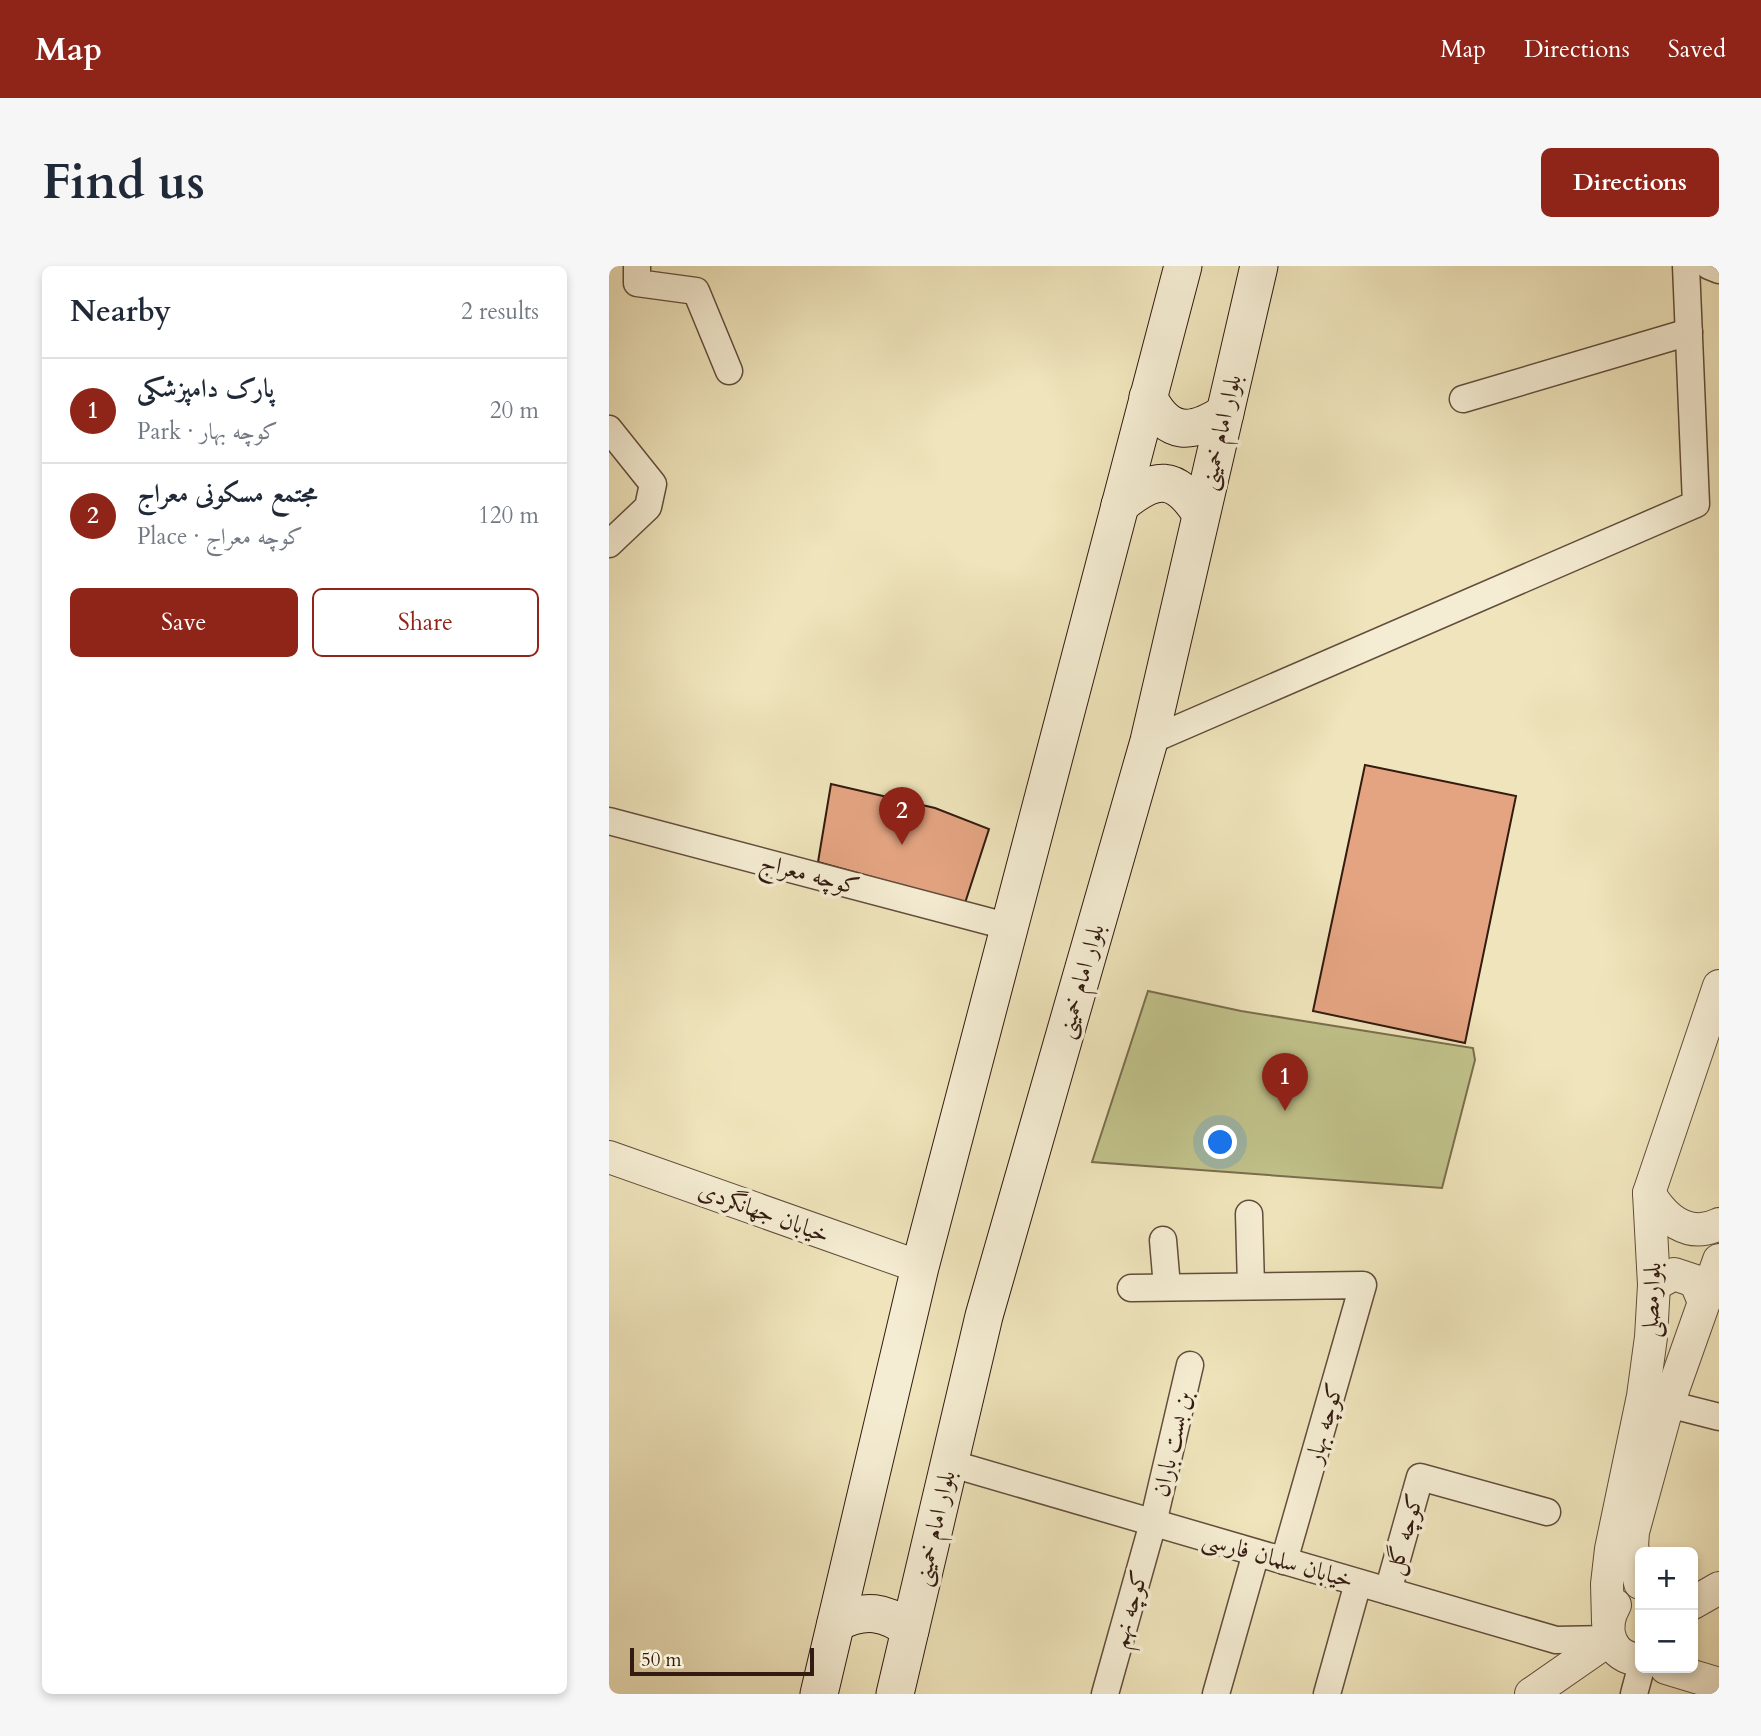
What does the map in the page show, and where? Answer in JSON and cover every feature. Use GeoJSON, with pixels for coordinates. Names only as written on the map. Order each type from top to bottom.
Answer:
{"type":"FeatureCollection","features":[{"type":"Feature","properties":{"kind":"main road"},"geometry":{"type":"LineString","coordinates":[[819,1694],[920,1267],[1182,266]]}},
{"type":"Feature","properties":{"kind":"main road","name":"بلوار امام خمینی"},"geometry":{"type":"LineString","coordinates":[[895,1694],[984,1317],[1149,741],[1259,266]]}},
{"type":"Feature","properties":{"kind":"main road"},"geometry":{"type":"LineString","coordinates":[[1148,397],[1156,414],[1170,426],[1187,429],[1206,426],[1225,413]]}},
{"type":"Feature","properties":{"kind":"main road"},"geometry":{"type":"LineString","coordinates":[[1120,505],[1153,483],[1173,483],[1188,494],[1201,514]]}},
{"type":"Feature","properties":{"kind":"main road"},"geometry":{"type":"LineString","coordinates":[[836,1623],[866,1612],[882,1614],[910,1630]]}},
{"type":"Feature","properties":{"kind":"street"},"geometry":{"type":"LineString","coordinates":[[637,266],[637,283],[696,291],[729,371]]}},
{"type":"Feature","properties":{"kind":"street"},"geometry":{"type":"LineString","coordinates":[[1149,741],[1696,504],[1686,266]]}},
{"type":"Feature","properties":{"kind":"street"},"geometry":{"type":"LineString","coordinates":[[1709,266],[1719,270]]}},
{"type":"Feature","properties":{"kind":"street"},"geometry":{"type":"LineString","coordinates":[[1463,399],[1689,332]]}},
{"type":"Feature","properties":{"kind":"street"},"geometry":{"type":"LineString","coordinates":[[609,429],[653,484],[648,507],[609,544]]}},
{"type":"Feature","properties":{"kind":"street","name":"کوچه معراج"},"geometry":{"type":"LineString","coordinates":[[609,821],[1010,927]]}},
{"type":"Feature","properties":{"kind":"street","name":"بلوارمصلی"},"geometry":{"type":"LineString","coordinates":[[1609,1631],[1611,1549],[1643,1396],[1654,1285],[1649,1193],[1719,986]]}},
{"type":"Feature","properties":{"kind":"street","name":"خیابان جهانگردی"},"geometry":{"type":"LineString","coordinates":[[609,1157],[920,1267]]}},
{"type":"Feature","properties":{"kind":"street"},"geometry":{"type":"LineString","coordinates":[[1649,1193],[1663,1215],[1685,1228],[1711,1229],[1719,1224]]}},
{"type":"Feature","properties":{"kind":"street"},"geometry":{"type":"LineString","coordinates":[[1131,1288],[1251,1286],[1249,1214]]}},
{"type":"Feature","properties":{"kind":"street"},"geometry":{"type":"LineString","coordinates":[[1163,1240],[1167,1287]]}},
{"type":"Feature","properties":{"kind":"street","name":"بلوارمصلی"},"geometry":{"type":"LineString","coordinates":[[1635,1566],[1633,1532],[1668,1404],[1719,1260]]}},
{"type":"Feature","properties":{"kind":"street"},"geometry":{"type":"LineString","coordinates":[[1654,1285],[1674,1274],[1695,1281],[1705,1302]]}},
{"type":"Feature","properties":{"kind":"street","name":"کوچه بهار"},"geometry":{"type":"LineString","coordinates":[[1251,1286],[1363,1285],[1284,1561]]}},
{"type":"Feature","properties":{"kind":"street","name":"بن بست باران"},"geometry":{"type":"LineString","coordinates":[[1153,1523],[1190,1365]]}},
{"type":"Feature","properties":{"kind":"street"},"geometry":{"type":"LineString","coordinates":[[1668,1404],[1719,1417]]}},
{"type":"Feature","properties":{"kind":"street","name":"خیابان سلمان فارسی"},"geometry":{"type":"LineString","coordinates":[[949,1464],[1556,1640],[1609,1631]]}},
{"type":"Feature","properties":{"kind":"street","name":"کوچه گل"},"geometry":{"type":"LineString","coordinates":[[1388,1591],[1420,1477],[1547,1512]]}},
{"type":"Feature","properties":{"kind":"street","name":"کوچه نهم"},"geometry":{"type":"LineString","coordinates":[[1105,1694],[1153,1523]]}},
{"type":"Feature","properties":{"kind":"street"},"geometry":{"type":"LineString","coordinates":[[1216,1694],[1256,1553]]}},
{"type":"Feature","properties":{"kind":"street"},"geometry":{"type":"LineString","coordinates":[[1327,1694],[1358,1583]]}},
{"type":"Feature","properties":{"kind":"street"},"geometry":{"type":"LineString","coordinates":[[1698,1600],[1719,1588]]}},
{"type":"Feature","properties":{"kind":"street"},"geometry":{"type":"LineString","coordinates":[[1531,1694],[1609,1631],[1615,1605],[1622,1599],[1635,1595]]}},
{"type":"Feature","properties":{"kind":"street"},"geometry":{"type":"LineString","coordinates":[[1609,1631],[1625,1657],[1635,1659]]}},
{"type":"Feature","properties":{"kind":"street"},"geometry":{"type":"LineString","coordinates":[[1634,1694],[1640,1673]]}},
{"type":"Feature","properties":{"kind":"street"},"geometry":{"type":"LineString","coordinates":[[1683,1673],[1719,1684]]}},
{"type":"Feature","properties":{"kind":"green space"},"geometry":{"type":"Polygon","coordinates":[[[1148,991],[1241,1011],[1473,1048],[1475,1060],[1442,1188],[1092,1162],[1148,991]]]}},
{"type":"Feature","properties":{"kind":"building"},"geometry":{"type":"Polygon","coordinates":[[[1365,765],[1516,796],[1465,1043],[1313,1011],[1365,765]]]}},
{"type":"Feature","properties":{"kind":"building"},"geometry":{"type":"Polygon","coordinates":[[[831,784],[935,808],[989,829],[965,903],[818,862],[831,784]]]}},
{"type":"Feature","properties":{"kind":"place","name":"مجتمع مسکونی معراج"},"geometry":{"type":"Point","coordinates":[902,845]}},
{"type":"Feature","properties":{"kind":"place","name":"پارک دامپزشکی"},"geometry":{"type":"Point","coordinates":[1285,1111]}}]}
